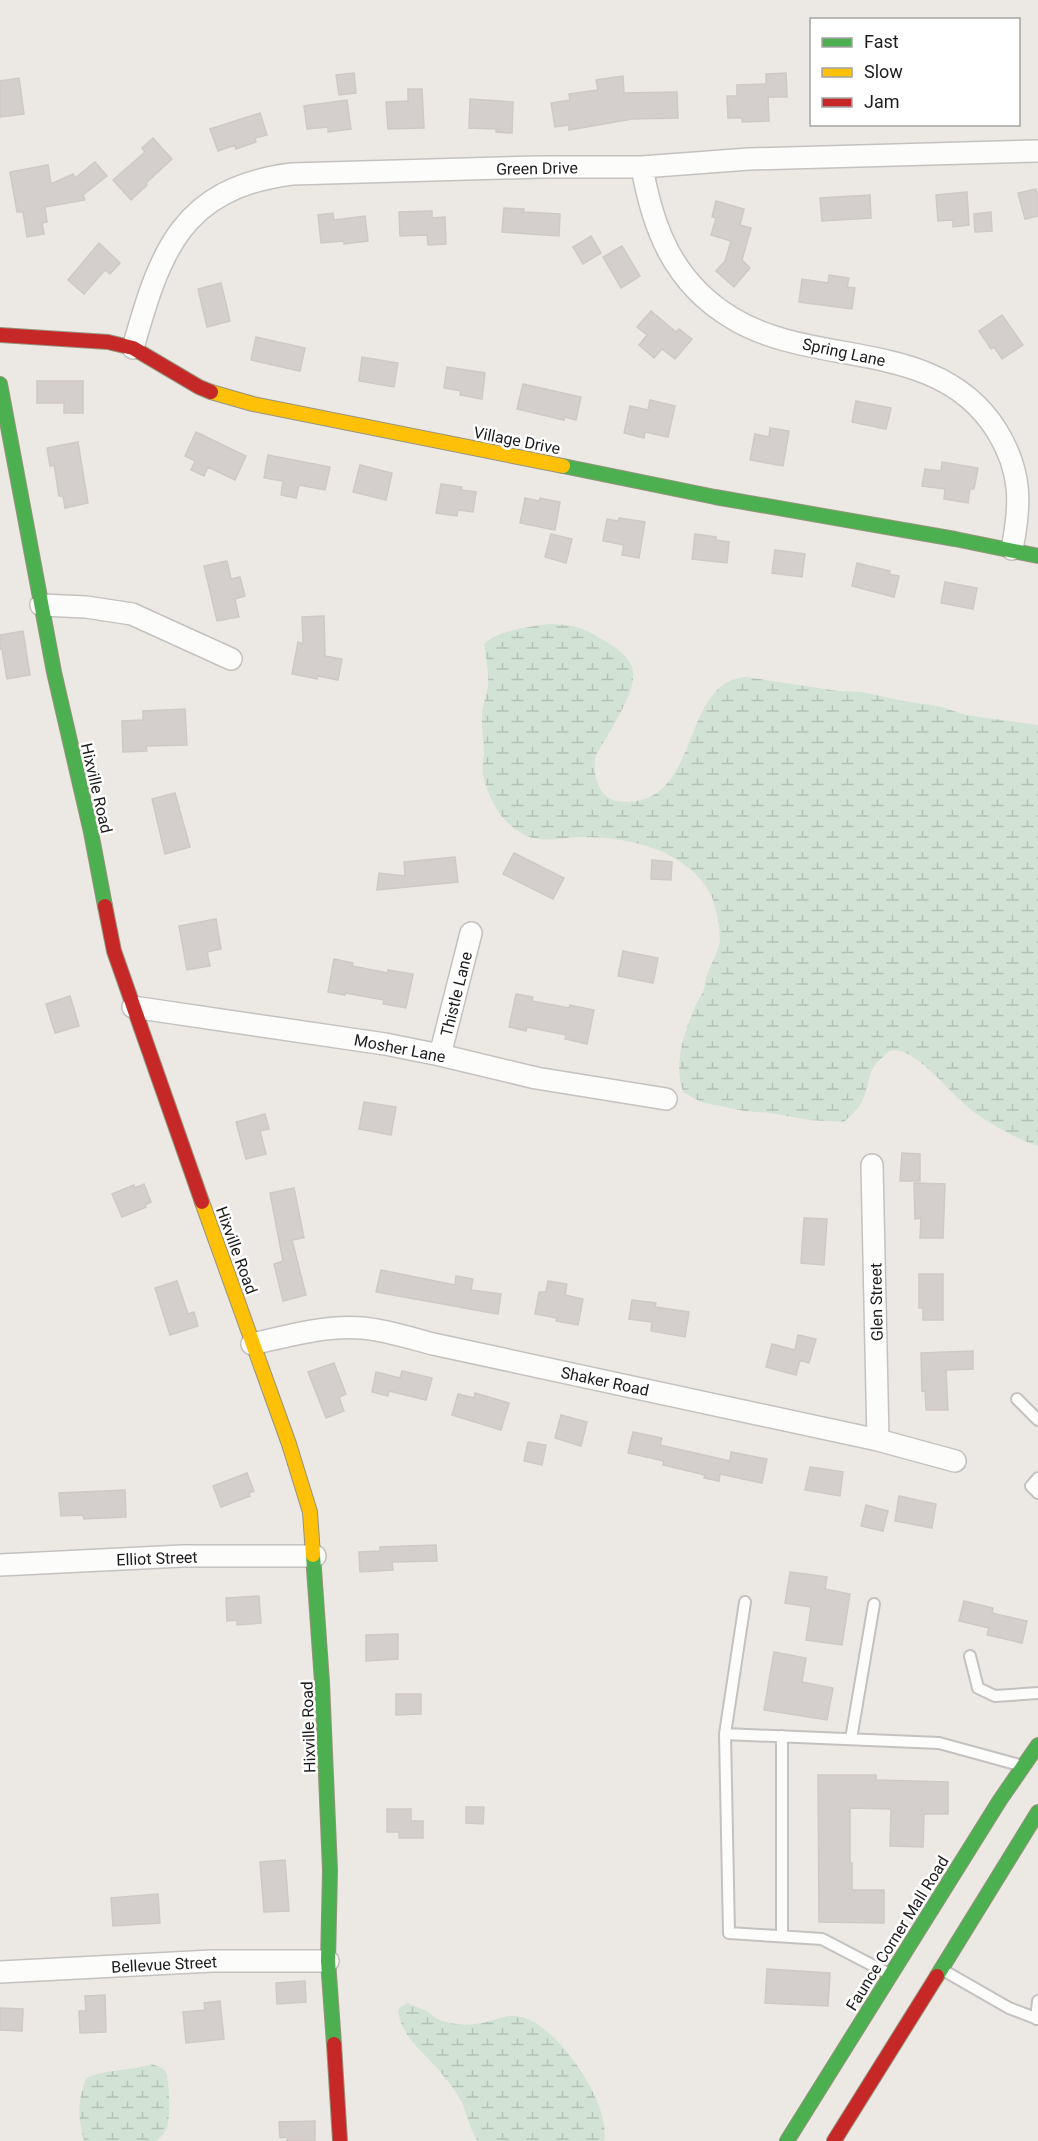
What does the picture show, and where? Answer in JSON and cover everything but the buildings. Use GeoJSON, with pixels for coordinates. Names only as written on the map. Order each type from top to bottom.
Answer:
{"type":"FeatureCollection","features":[{"type":"Feature","properties":{"kind":"street","name":"Green Drive"},"geometry":{"type":"LineString","coordinates":[[133,348],[147,299],[172,242],[194,214],[237,187],[272,177],[292,174],[539,167],[642,167],[759,159],[1038,151]]}},
{"type":"Feature","properties":{"kind":"street","name":"Spring Lane"},"geometry":{"type":"LineString","coordinates":[[642,167],[651,212],[667,251],[678,269],[718,309],[749,327],[787,340],[888,361],[925,373],[957,389],[983,412],[1003,441],[1016,472],[1019,512],[1012,549]]}},
{"type":"Feature","properties":{"kind":"street","name":"Village Drive"},"geometry":{"type":"LineString","coordinates":[[0,335],[108,342],[133,348],[199,387],[253,404],[715,497],[1038,555]]}},
{"type":"Feature","properties":{"kind":"street","name":"Hixville Road"},"geometry":{"type":"LineString","coordinates":[[0,384],[41,604],[114,951],[304,1489],[310,1512],[315,1556],[329,1831],[328,1961],[340,2141]]}},
{"type":"Feature","properties":{"kind":"street"},"geometry":{"type":"LineString","coordinates":[[41,604],[86,607],[132,614],[231,659]]}},
{"type":"Feature","properties":{"kind":"street","name":"Thistle Lane"},"geometry":{"type":"LineString","coordinates":[[440,1055],[471,933]]}},
{"type":"Feature","properties":{"kind":"street","name":"Mosher Lane"},"geometry":{"type":"LineString","coordinates":[[133,1007],[341,1037],[440,1055],[536,1078],[666,1099]]}},
{"type":"Feature","properties":{"kind":"street","name":"Glen Street"},"geometry":{"type":"LineString","coordinates":[[872,1165],[878,1440]]}},
{"type":"Feature","properties":{"kind":"street","name":"Shaker Road"},"geometry":{"type":"LineString","coordinates":[[252,1344],[332,1329],[361,1328],[385,1331],[433,1344],[878,1440],[955,1461]]}},
{"type":"Feature","properties":{"kind":"street","name":"Elliot Street"},"geometry":{"type":"LineString","coordinates":[[0,1565],[182,1556],[315,1556]]}},
{"type":"Feature","properties":{"kind":"street","name":"Faunce Corner Mall Road"},"geometry":{"type":"LineString","coordinates":[[787,2141],[1038,1745]]}},
{"type":"Feature","properties":{"kind":"street"},"geometry":{"type":"LineString","coordinates":[[834,2141],[1038,1812]]}},
{"type":"Feature","properties":{"kind":"street","name":"Bellevue Street"},"geometry":{"type":"LineString","coordinates":[[0,1972],[212,1961],[328,1961]]}},
{"type":"Feature","properties":{"kind":"lane"},"geometry":{"type":"LineString","coordinates":[[1017,1399],[1038,1420]]}},
{"type":"Feature","properties":{"kind":"lane"},"geometry":{"type":"LineString","coordinates":[[1038,1478],[1030,1486],[1038,1493]]}},
{"type":"Feature","properties":{"kind":"lane"},"geometry":{"type":"LineString","coordinates":[[745,1602],[724,1734],[729,1933],[822,1939],[891,1975]]}},
{"type":"Feature","properties":{"kind":"lane"},"geometry":{"type":"LineString","coordinates":[[851,1739],[874,1604]]}},
{"type":"Feature","properties":{"kind":"lane"},"geometry":{"type":"LineString","coordinates":[[970,1656],[978,1688],[995,1696],[1038,1693]]}},
{"type":"Feature","properties":{"kind":"lane"},"geometry":{"type":"LineString","coordinates":[[724,1734],[939,1743],[1023,1766]]}},
{"type":"Feature","properties":{"kind":"lane"},"geometry":{"type":"LineString","coordinates":[[782,1736],[782,1936]]}},
{"type":"Feature","properties":{"kind":"lane"},"geometry":{"type":"LineString","coordinates":[[940,1969],[1009,2008],[1037,2019],[1038,2001]]}},
{"type":"Feature","properties":{"kind":"green space"},"geometry":{"type":"Polygon","coordinates":[[[549,624],[573,626],[605,641],[626,657],[633,671],[633,680],[626,702],[596,755],[595,763],[596,779],[601,790],[606,796],[617,801],[646,799],[661,789],[673,776],[706,705],[717,690],[730,681],[746,677],[838,691],[862,692],[938,706],[966,715],[1038,725],[1038,1146],[1002,1130],[977,1115],[921,1063],[900,1051],[890,1051],[876,1064],[871,1072],[863,1101],[844,1122],[809,1120],[744,1111],[701,1102],[683,1092],[679,1071],[683,1040],[695,1006],[703,992],[706,977],[720,941],[718,919],[710,893],[686,866],[653,848],[597,837],[545,839],[525,835],[505,820],[491,799],[485,783],[482,720],[488,680],[484,644],[506,632],[549,624]]]}},
{"type":"Feature","properties":{"kind":"green space"},"geometry":{"type":"Polygon","coordinates":[[[408,2003],[440,2020],[456,2024],[476,2024],[511,2016],[522,2017],[536,2023],[566,2051],[591,2088],[600,2108],[604,2126],[604,2141],[478,2141],[457,2094],[440,2071],[408,2036],[398,2011],[400,2007],[408,2003]]]}},
{"type":"Feature","properties":{"kind":"green space"},"geometry":{"type":"Polygon","coordinates":[[[152,2064],[165,2071],[167,2076],[169,2118],[163,2134],[156,2141],[84,2141],[79,2110],[86,2078],[152,2064]]]}},
{"type":"Feature","properties":{"kind":"traffic: fast"},"geometry":{"type":"LineString","coordinates":[[0,384],[54,672],[91,832],[105,906]]}},
{"type":"Feature","properties":{"kind":"traffic: fast"},"geometry":{"type":"LineString","coordinates":[[563,466],[715,497],[955,539],[1038,556]]}},
{"type":"Feature","properties":{"kind":"traffic: fast"},"geometry":{"type":"LineString","coordinates":[[313,1555],[322,1682],[330,1870],[328,1961],[334,2044]]}},
{"type":"Feature","properties":{"kind":"traffic: fast"},"geometry":{"type":"LineString","coordinates":[[787,2141],[1000,1800],[1038,1745]]}},
{"type":"Feature","properties":{"kind":"traffic: fast"},"geometry":{"type":"LineString","coordinates":[[937,1976],[1038,1812]]}},
{"type":"Feature","properties":{"kind":"traffic: slow"},"geometry":{"type":"LineString","coordinates":[[211,392],[253,404],[563,466]]}},
{"type":"Feature","properties":{"kind":"traffic: slow"},"geometry":{"type":"LineString","coordinates":[[202,1202],[289,1444],[310,1512],[313,1555]]}},
{"type":"Feature","properties":{"kind":"traffic: jam"},"geometry":{"type":"LineString","coordinates":[[0,335],[108,342],[133,348],[211,392]]}},
{"type":"Feature","properties":{"kind":"traffic: jam"},"geometry":{"type":"LineString","coordinates":[[105,906],[114,951],[202,1202]]}},
{"type":"Feature","properties":{"kind":"traffic: jam"},"geometry":{"type":"LineString","coordinates":[[834,2141],[937,1976]]}},
{"type":"Feature","properties":{"kind":"traffic: jam"},"geometry":{"type":"LineString","coordinates":[[334,2044],[340,2141]]}}]}
